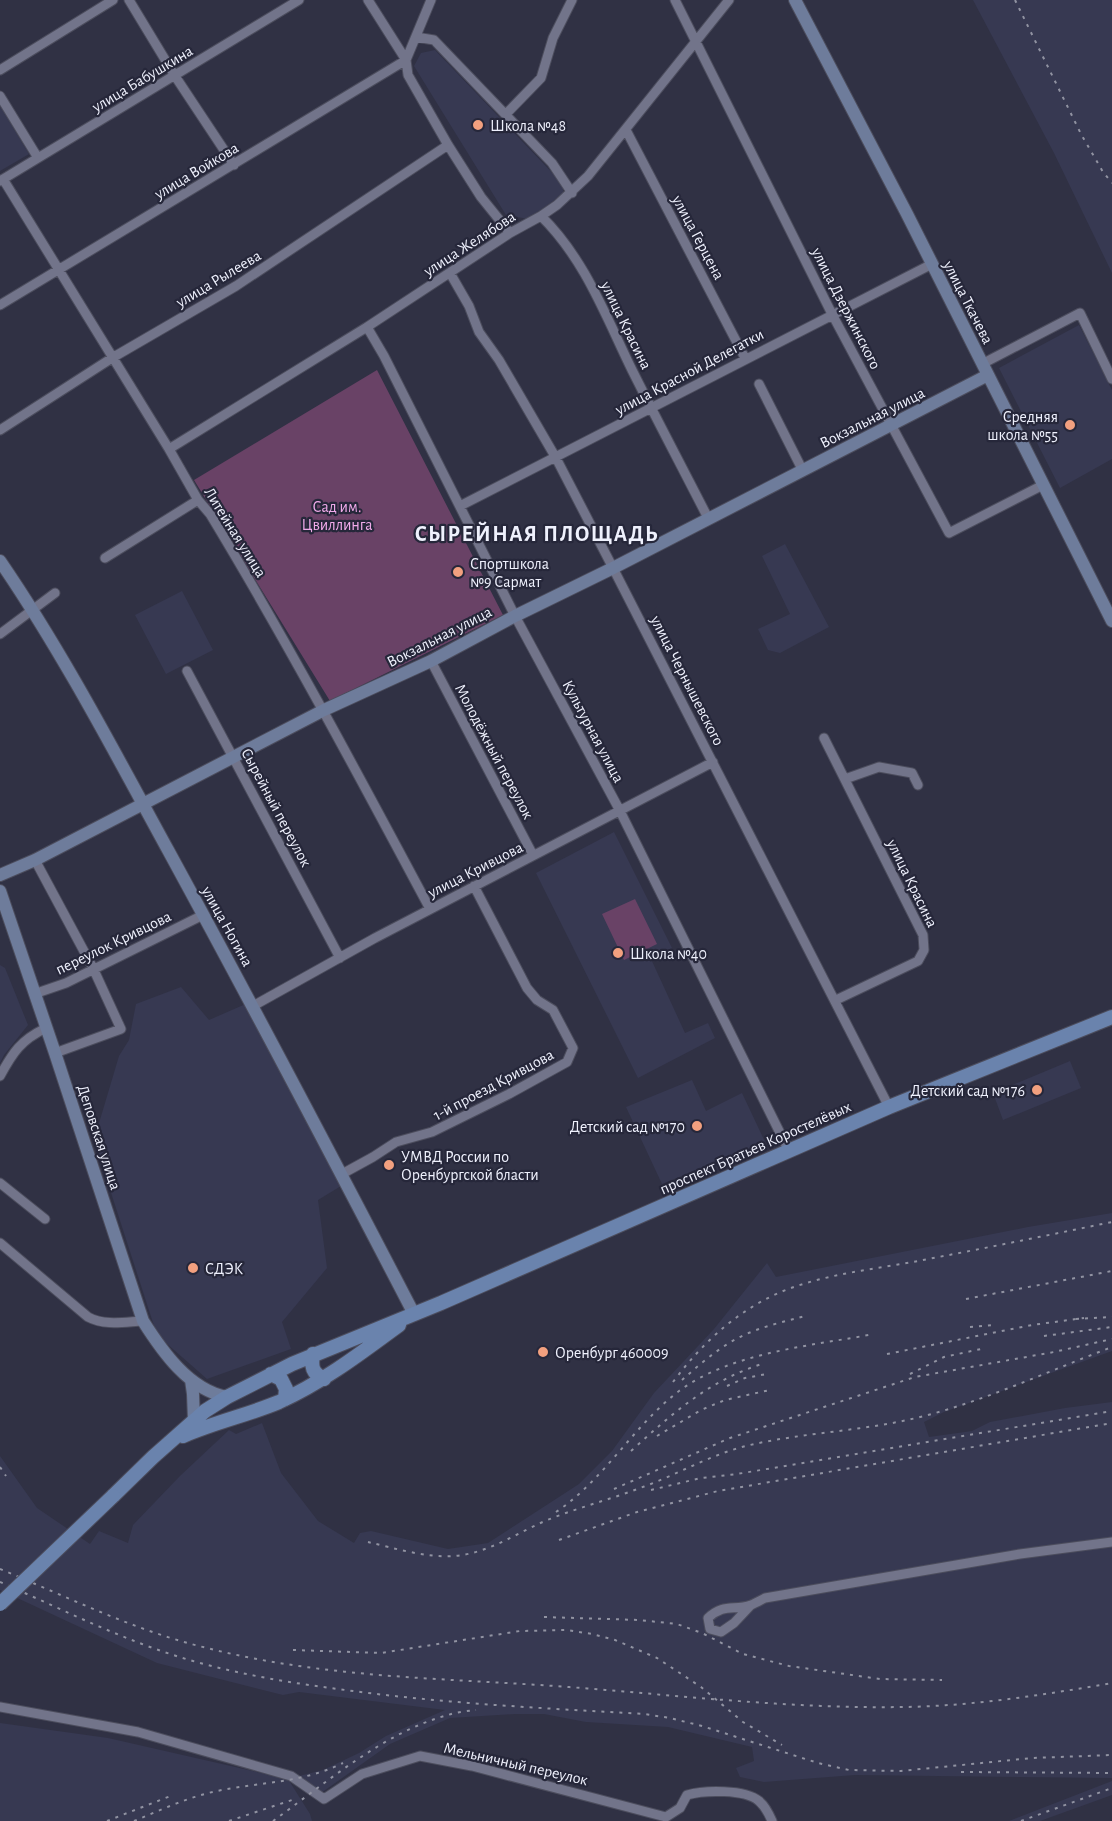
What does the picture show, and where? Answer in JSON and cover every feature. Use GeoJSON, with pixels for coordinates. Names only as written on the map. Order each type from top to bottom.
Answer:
{"type":"FeatureCollection","features":[{"type":"Feature","properties":{"kind":"main road","name":"проспект Братьев Коростелёвых"},"geometry":{"type":"LineString","coordinates":[[0,1604],[173,1440],[227,1397],[313,1354],[414,1314],[889,1107],[1112,1017]]}},
{"type":"Feature","properties":{"kind":"main road","name":"проспект Братьев Коростелёвых"},"geometry":{"type":"LineString","coordinates":[[173,1440],[211,1424],[285,1399],[324,1379],[414,1314]]}},
{"type":"Feature","properties":{"kind":"main road"},"geometry":{"type":"LineString","coordinates":[[313,1354],[311,1365],[315,1374],[324,1379]]}},
{"type":"Feature","properties":{"kind":"main road"},"geometry":{"type":"LineString","coordinates":[[271,1374],[281,1378],[286,1389],[285,1399]]}},
{"type":"Feature","properties":{"kind":"street"},"geometry":{"type":"LineString","coordinates":[[0,70],[113,0]]}},
{"type":"Feature","properties":{"kind":"street"},"geometry":{"type":"LineString","coordinates":[[129,0],[175,76],[234,165]]}},
{"type":"Feature","properties":{"kind":"street","name":"улица Бабушкина"},"geometry":{"type":"LineString","coordinates":[[2,180],[299,0]]}},
{"type":"Feature","properties":{"kind":"street"},"geometry":{"type":"LineString","coordinates":[[368,0],[406,60],[408,75],[448,145],[482,197],[510,233]]}},
{"type":"Feature","properties":{"kind":"street"},"geometry":{"type":"LineString","coordinates":[[406,60],[431,0]]}},
{"type":"Feature","properties":{"kind":"street"},"geometry":{"type":"LineString","coordinates":[[506,114],[542,78],[553,38],[572,0]]}},
{"type":"Feature","properties":{"kind":"street","name":"улица Дзержинского"},"geometry":{"type":"LineString","coordinates":[[675,0],[832,314],[949,533],[1042,485]]}},
{"type":"Feature","properties":{"kind":"street","name":"улица Желябова"},"geometry":{"type":"LineString","coordinates":[[169,449],[367,327],[510,233],[542,216],[572,193],[626,130],[729,0]]}},
{"type":"Feature","properties":{"kind":"street","name":"улица Ткачева"},"geometry":{"type":"LineString","coordinates":[[795,0],[932,264],[1112,621]]}},
{"type":"Feature","properties":{"kind":"street"},"geometry":{"type":"LineString","coordinates":[[416,37],[434,40],[552,163],[572,193]]}},
{"type":"Feature","properties":{"kind":"street","name":"улица Войкова"},"geometry":{"type":"LineString","coordinates":[[0,304],[406,60]]}},
{"type":"Feature","properties":{"kind":"street"},"geometry":{"type":"LineString","coordinates":[[0,96],[38,158]]}},
{"type":"Feature","properties":{"kind":"street","name":"улица Герцена"},"geometry":{"type":"LineString","coordinates":[[626,130],[745,358]]}},
{"type":"Feature","properties":{"kind":"street","name":"улица Рылеева"},"geometry":{"type":"LineString","coordinates":[[0,430],[112,358],[236,286],[448,145]]}},
{"type":"Feature","properties":{"kind":"street","name":"Литейная улица"},"geometry":{"type":"LineString","coordinates":[[2,180],[169,449],[198,500],[216,524],[324,710],[430,909]]}},
{"type":"Feature","properties":{"kind":"street","name":"улица Красина"},"geometry":{"type":"LineString","coordinates":[[542,216],[568,246],[588,278],[651,409],[708,518]]}},
{"type":"Feature","properties":{"kind":"street","name":"улица Красной Делегатки"},"geometry":{"type":"LineString","coordinates":[[460,506],[932,264]]}},
{"type":"Feature","properties":{"kind":"street","name":"улица Чернышевского"},"geometry":{"type":"LineString","coordinates":[[450,273],[469,306],[479,332],[499,360],[556,458],[614,568],[889,1107]]}},
{"type":"Feature","properties":{"kind":"street"},"geometry":{"type":"LineString","coordinates":[[985,370],[1080,313],[1112,379]]}},
{"type":"Feature","properties":{"kind":"street","name":"Культурная улица"},"geometry":{"type":"LineString","coordinates":[[367,327],[384,356],[515,616],[619,809],[789,1151]]}},
{"type":"Feature","properties":{"kind":"street","name":"Вокзальная улица"},"geometry":{"type":"LineString","coordinates":[[0,876],[324,710],[431,661],[515,616],[803,471],[892,425],[985,370]]}},
{"type":"Feature","properties":{"kind":"street"},"geometry":{"type":"LineString","coordinates":[[759,384],[803,471]]}},
{"type":"Feature","properties":{"kind":"street"},"geometry":{"type":"LineString","coordinates":[[105,558],[198,500]]}},
{"type":"Feature","properties":{"kind":"street","name":"улица Ногина"},"geometry":{"type":"LineString","coordinates":[[0,561],[33,609],[143,804],[253,1006],[414,1314]]}},
{"type":"Feature","properties":{"kind":"street"},"geometry":{"type":"LineString","coordinates":[[0,634],[56,593]]}},
{"type":"Feature","properties":{"kind":"street","name":"Молодёжный переулок"},"geometry":{"type":"LineString","coordinates":[[431,661],[533,855]]}},
{"type":"Feature","properties":{"kind":"street","name":"Сырейный переулок"},"geometry":{"type":"LineString","coordinates":[[187,671],[340,958]]}},
{"type":"Feature","properties":{"kind":"street","name":"улица Красина"},"geometry":{"type":"LineString","coordinates":[[824,738],[923,935],[924,950],[918,961],[836,1000]]}},
{"type":"Feature","properties":{"kind":"street","name":"улица Кривцова"},"geometry":{"type":"LineString","coordinates":[[253,1006],[430,909],[713,762]]}},
{"type":"Feature","properties":{"kind":"street"},"geometry":{"type":"LineString","coordinates":[[845,779],[879,768],[912,773],[918,785]]}},
{"type":"Feature","properties":{"kind":"street"},"geometry":{"type":"LineString","coordinates":[[34,860],[93,968],[121,1029],[55,1053]]}},
{"type":"Feature","properties":{"kind":"street","name":"1-й проезд Кривцова"},"geometry":{"type":"LineString","coordinates":[[342,1174],[396,1142],[432,1132],[567,1062],[573,1048],[553,1010],[537,1000],[527,988],[474,886]]}},
{"type":"Feature","properties":{"kind":"street","name":"Деповская улица"},"geometry":{"type":"LineString","coordinates":[[0,891],[142,1321],[154,1339],[191,1380],[206,1391],[227,1397]]}},
{"type":"Feature","properties":{"kind":"street","name":"переулок Кривцова"},"geometry":{"type":"LineString","coordinates":[[34,994],[66,982],[203,915]]}},
{"type":"Feature","properties":{"kind":"street"},"geometry":{"type":"LineString","coordinates":[[0,1076],[20,1044],[46,1028]]}},
{"type":"Feature","properties":{"kind":"street"},"geometry":{"type":"LineString","coordinates":[[0,1184],[45,1220]]}},
{"type":"Feature","properties":{"kind":"street"},"geometry":{"type":"LineString","coordinates":[[0,1243],[88,1317],[97,1322],[142,1321]]}},
{"type":"Feature","properties":{"kind":"street"},"geometry":{"type":"LineString","coordinates":[[191,1380],[194,1421]]}},
{"type":"Feature","properties":{"kind":"street"},"geometry":{"type":"LineString","coordinates":[[750,1606],[765,1598],[1020,1554],[1112,1542]]}},
{"type":"Feature","properties":{"kind":"street","name":"Мельничный переулок"},"geometry":{"type":"LineString","coordinates":[[0,1707],[160,1738],[291,1776],[324,1799],[362,1774],[420,1756],[483,1769],[666,1817],[680,1808],[687,1795],[741,1793],[758,1800],[770,1814],[772,1821]]}},
{"type":"Feature","properties":{"kind":"shaded area"},"geometry":{"type":"Polygon","coordinates":[[[973,0],[1112,0],[1112,273],[1054,153],[973,0]]]}},
{"type":"Feature","properties":{"kind":"shaded area","name":"Школа №48"},"geometry":{"type":"Polygon","coordinates":[[[435,50],[563,184],[563,194],[528,219],[506,215],[414,66],[421,53],[435,50]]]}},
{"type":"Feature","properties":{"kind":"shaded area"},"geometry":{"type":"Polygon","coordinates":[[[0,106],[29,154],[0,171],[0,106]]]}},
{"type":"Feature","properties":{"kind":"shaded area","name":"Средняя школа №55"},"geometry":{"type":"Polygon","coordinates":[[[1079,325],[1112,390],[1112,459],[1060,488],[999,368],[1079,325]]]}},
{"type":"Feature","properties":{"kind":"shaded area"},"geometry":{"type":"Polygon","coordinates":[[[785,544],[829,627],[780,653],[768,650],[758,629],[790,614],[762,556],[785,544]]]}},
{"type":"Feature","properties":{"kind":"shaded area"},"geometry":{"type":"Polygon","coordinates":[[[182,591],[213,650],[166,674],[135,615],[182,591]]]}},
{"type":"Feature","properties":{"kind":"shaded area","name":"Школа №40"},"geometry":{"type":"Polygon","coordinates":[[[614,832],[672,948],[651,959],[685,1033],[708,1023],[715,1038],[638,1078],[536,873],[614,832]]]}},
{"type":"Feature","properties":{"kind":"shaded area"},"geometry":{"type":"Polygon","coordinates":[[[0,965],[5,968],[28,1025],[0,1063],[0,965]]]}},
{"type":"Feature","properties":{"kind":"shaded area"},"geometry":{"type":"Polygon","coordinates":[[[181,987],[209,1020],[248,1003],[341,1186],[318,1200],[327,1268],[282,1322],[291,1349],[207,1379],[157,1335],[94,1140],[119,1056],[129,1040],[136,1004],[181,987]]]}},
{"type":"Feature","properties":{"kind":"shaded area","name":"Детский сад №176"},"geometry":{"type":"Polygon","coordinates":[[[1070,1061],[1081,1088],[1003,1120],[993,1093],[1070,1061]]]}},
{"type":"Feature","properties":{"kind":"shaded area","name":"Детский сад №170"},"geometry":{"type":"Polygon","coordinates":[[[692,1080],[706,1111],[742,1093],[765,1142],[662,1184],[626,1107],[692,1080]]]}},
{"type":"Feature","properties":{"kind":"shaded area"},"geometry":{"type":"Polygon","coordinates":[[[1112,1213],[1112,1351],[944,1412],[924,1422],[929,1437],[972,1431],[990,1422],[1112,1402],[1112,1778],[855,1775],[764,1782],[740,1777],[736,1768],[754,1761],[752,1747],[668,1727],[586,1722],[544,1714],[515,1714],[450,1718],[390,1744],[314,1798],[295,1777],[323,1770],[359,1753],[386,1736],[445,1710],[299,1692],[283,1695],[157,1663],[0,1590],[0,1456],[37,1508],[90,1544],[99,1531],[128,1543],[133,1525],[229,1430],[236,1434],[262,1423],[281,1473],[318,1521],[354,1543],[360,1533],[371,1531],[448,1549],[488,1543],[579,1484],[612,1451],[654,1393],[714,1329],[767,1263],[776,1277],[1028,1227],[1112,1213]]]}},
{"type":"Feature","properties":{"kind":"shaded area"},"geometry":{"type":"Polygon","coordinates":[[[0,1723],[108,1738],[288,1779],[312,1821],[0,1821],[0,1723]]]}},
{"type":"Feature","properties":{"kind":"shaded area"},"geometry":{"type":"Polygon","coordinates":[[[1112,1781],[1112,1795],[1040,1821],[1009,1821],[1112,1781]]]}},
{"type":"Feature","properties":{"kind":"green space","name":"Сад им. Цвиллинга"},"geometry":{"type":"Polygon","coordinates":[[[377,370],[503,615],[330,701],[194,480],[377,370]]]}},
{"type":"Feature","properties":{"kind":"green space"},"geometry":{"type":"Polygon","coordinates":[[[635,899],[657,944],[624,960],[602,914],[635,899]]]}},
{"type":"Feature","properties":{"kind":"railway"},"geometry":{"type":"LineString","coordinates":[[1015,0],[1081,134],[1112,183]]}},
{"type":"Feature","properties":{"kind":"railway"},"geometry":{"type":"LineString","coordinates":[[673,1382],[705,1344],[743,1313],[772,1296],[808,1282],[1112,1222]]}},
{"type":"Feature","properties":{"kind":"railway"},"geometry":{"type":"LineString","coordinates":[[966,1299],[1112,1271]]}},
{"type":"Feature","properties":{"kind":"railway"},"geometry":{"type":"LineString","coordinates":[[682,1380],[730,1342],[763,1328],[805,1316]]}},
{"type":"Feature","properties":{"kind":"railway"},"geometry":{"type":"LineString","coordinates":[[1076,1319],[1112,1317]]}},
{"type":"Feature","properties":{"kind":"railway"},"geometry":{"type":"LineString","coordinates":[[887,1354],[1032,1325],[1084,1318]]}},
{"type":"Feature","properties":{"kind":"railway"},"geometry":{"type":"LineString","coordinates":[[970,1327],[995,1325]]}},
{"type":"Feature","properties":{"kind":"railway"},"geometry":{"type":"LineString","coordinates":[[1044,1336],[1112,1327]]}},
{"type":"Feature","properties":{"kind":"railway"},"geometry":{"type":"LineString","coordinates":[[556,1512],[589,1485],[662,1405],[700,1378],[723,1367],[773,1352],[874,1334]]}},
{"type":"Feature","properties":{"kind":"railway"},"geometry":{"type":"LineString","coordinates":[[614,1489],[730,1438],[915,1377],[1112,1339]]}},
{"type":"Feature","properties":{"kind":"railway"},"geometry":{"type":"LineString","coordinates":[[368,1542],[432,1556],[453,1556],[478,1552],[557,1516],[640,1488],[736,1449],[793,1437],[881,1425],[924,1416],[995,1393],[1112,1347]]}},
{"type":"Feature","properties":{"kind":"railway"},"geometry":{"type":"LineString","coordinates":[[910,1374],[944,1357],[981,1349]]}},
{"type":"Feature","properties":{"kind":"railway"},"geometry":{"type":"LineString","coordinates":[[631,1451],[677,1411],[709,1388],[765,1363]]}},
{"type":"Feature","properties":{"kind":"railway"},"geometry":{"type":"LineString","coordinates":[[727,1386],[745,1378],[767,1374]]}},
{"type":"Feature","properties":{"kind":"railway"},"geometry":{"type":"LineString","coordinates":[[657,1436],[701,1410],[725,1400],[770,1390]]}},
{"type":"Feature","properties":{"kind":"railway"},"geometry":{"type":"LineString","coordinates":[[651,1490],[701,1478],[737,1474],[1112,1411]]}},
{"type":"Feature","properties":{"kind":"railway"},"geometry":{"type":"LineString","coordinates":[[559,1540],[637,1512],[718,1491],[1112,1423]]}},
{"type":"Feature","properties":{"kind":"railway"},"geometry":{"type":"LineString","coordinates":[[0,1467],[6,1476]]}},
{"type":"Feature","properties":{"kind":"railway"},"geometry":{"type":"LineString","coordinates":[[0,1569],[102,1613],[180,1641],[248,1657],[331,1670],[767,1703],[858,1707],[929,1706],[982,1702],[1112,1683]]}},
{"type":"Feature","properties":{"kind":"railway"},"geometry":{"type":"LineString","coordinates":[[0,1582],[144,1645],[228,1670],[296,1683],[409,1698],[644,1714],[670,1718],[818,1763],[849,1770],[901,1771],[1032,1758],[1112,1755]]}},
{"type":"Feature","properties":{"kind":"railway"},"geometry":{"type":"LineString","coordinates":[[544,1617],[639,1620],[677,1624],[702,1633],[743,1654],[789,1666],[880,1679],[942,1680]]}},
{"type":"Feature","properties":{"kind":"railway"},"geometry":{"type":"LineString","coordinates":[[293,1650],[381,1653],[520,1631],[567,1630],[592,1634],[615,1640],[657,1658],[701,1687],[743,1722],[782,1745]]}},
{"type":"Feature","properties":{"kind":"railway"},"geometry":{"type":"LineString","coordinates":[[273,1821],[356,1760],[401,1733],[448,1715],[476,1710]]}},
{"type":"Feature","properties":{"kind":"railway"},"geometry":{"type":"LineString","coordinates":[[134,1821],[206,1794],[312,1775],[343,1763]]}},
{"type":"Feature","properties":{"kind":"railway"},"geometry":{"type":"LineString","coordinates":[[961,1772],[1112,1773]]}},
{"type":"Feature","properties":{"kind":"railway"},"geometry":{"type":"LineString","coordinates":[[1021,1821],[1112,1788]]}},
{"type":"Feature","properties":{"kind":"railway"},"geometry":{"type":"LineString","coordinates":[[107,1821],[173,1795]]}},
{"type":"Feature","properties":{"kind":"railway"},"geometry":{"type":"LineString","coordinates":[[229,1821],[295,1799]]}},
{"type":"Feature","properties":{"kind":"place","name":"Школа №48"},"geometry":{"type":"Point","coordinates":[478,125]}},
{"type":"Feature","properties":{"kind":"place","name":"Средняя школа №55"},"geometry":{"type":"Point","coordinates":[1070,425]}},
{"type":"Feature","properties":{"kind":"place","name":"Спортшкола №9 Сармат"},"geometry":{"type":"Point","coordinates":[458,572]}},
{"type":"Feature","properties":{"kind":"place","name":"Школа №40"},"geometry":{"type":"Point","coordinates":[618,953]}},
{"type":"Feature","properties":{"kind":"place","name":"Детский сад №176"},"geometry":{"type":"Point","coordinates":[1037,1090]}},
{"type":"Feature","properties":{"kind":"place","name":"Детский сад №170"},"geometry":{"type":"Point","coordinates":[697,1126]}},
{"type":"Feature","properties":{"kind":"place","name":"УМВД России по Оренбургской бласти"},"geometry":{"type":"Point","coordinates":[389,1165]}},
{"type":"Feature","properties":{"kind":"place","name":"СДЭК"},"geometry":{"type":"Point","coordinates":[193,1268]}},
{"type":"Feature","properties":{"kind":"place","name":"Оренбург 460009"},"geometry":{"type":"Point","coordinates":[543,1352]}},
{"type":"Feature","properties":{"kind":"district","name":"СЫРЕЙНАЯ ПЛОЩАДЬ"},"geometry":{"type":"Point","coordinates":[537,533]}}]}
